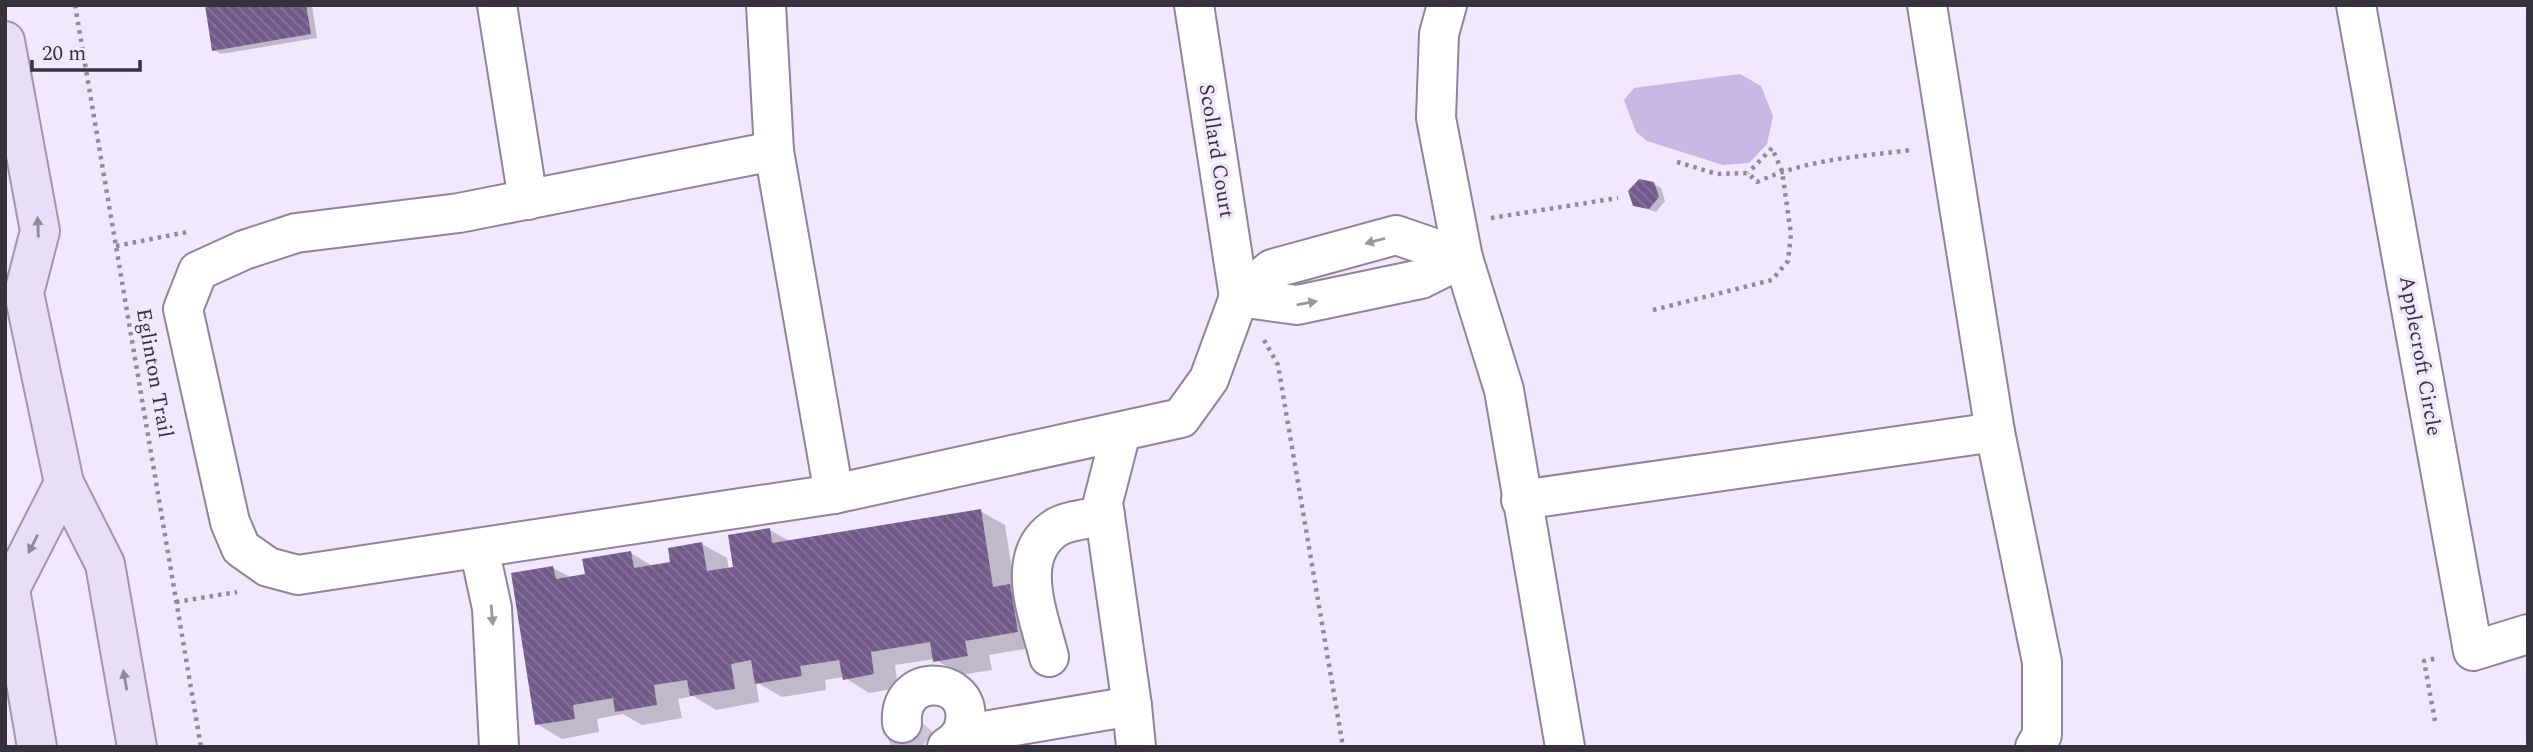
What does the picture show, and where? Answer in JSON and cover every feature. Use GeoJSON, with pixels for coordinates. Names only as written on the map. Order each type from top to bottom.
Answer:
{"type":"FeatureCollection","features":[{"type":"Feature","properties":{"kind":"main road"},"geometry":{"type":"LineString","coordinates":[[5,41],[40,231],[15,287],[64,483],[105,564],[137,747]]}},
{"type":"Feature","properties":{"kind":"main road"},"geometry":{"type":"LineString","coordinates":[[37,747],[10,589],[64,483]]}},
{"type":"Feature","properties":{"kind":"street"},"geometry":{"type":"LineString","coordinates":[[497,5],[528,200]]}},
{"type":"Feature","properties":{"kind":"street"},"geometry":{"type":"LineString","coordinates":[[766,5],[774,151],[834,494]]}},
{"type":"Feature","properties":{"kind":"street","name":"Scollard Court"},"geometry":{"type":"LineString","coordinates":[[1194,5],[1239,297]]}},
{"type":"Feature","properties":{"kind":"street"},"geometry":{"type":"LineString","coordinates":[[1447,5],[1439,34],[1436,118],[1459,241],[1504,390],[1565,747]]}},
{"type":"Feature","properties":{"kind":"street"},"geometry":{"type":"LineString","coordinates":[[1927,5],[1995,432],[2042,662],[2042,735],[2035,747]]}},
{"type":"Feature","properties":{"kind":"street","name":"Applecroft Circle"},"geometry":{"type":"LineString","coordinates":[[2356,5],[2473,651]]}},
{"type":"Feature","properties":{"kind":"street"},"geometry":{"type":"LineString","coordinates":[[774,151],[459,213],[296,233],[244,250],[198,271],[183,309],[230,522],[241,548],[268,567],[298,575],[834,494],[1181,418],[1209,379],[1239,297],[1272,268],[1396,235],[1459,241]]}},
{"type":"Feature","properties":{"kind":"street"},"geometry":{"type":"LineString","coordinates":[[1121,432],[1103,502],[1136,747]]}},
{"type":"Feature","properties":{"kind":"street"},"geometry":{"type":"LineString","coordinates":[[1521,500],[1995,432]]}},
{"type":"Feature","properties":{"kind":"street"},"geometry":{"type":"LineString","coordinates":[[1049,657],[1030,570],[1038,543],[1059,526],[1105,515]]}},
{"type":"Feature","properties":{"kind":"street"},"geometry":{"type":"LineString","coordinates":[[480,548],[492,608],[499,747]]}},
{"type":"Feature","properties":{"kind":"street"},"geometry":{"type":"LineString","coordinates":[[2473,651],[2528,634]]}},
{"type":"Feature","properties":{"kind":"street"},"geometry":{"type":"LineString","coordinates":[[902,723],[904,704],[918,688],[940,685],[949,688],[963,704],[966,715],[954,741]]}},
{"type":"Feature","properties":{"kind":"street"},"geometry":{"type":"LineString","coordinates":[[954,741],[1132,706]]}},
{"type":"Feature","properties":{"kind":"path","name":"Eglinton Trail"},"geometry":{"type":"LineString","coordinates":[[75,5],[201,747]]}},
{"type":"Feature","properties":{"kind":"path"},"geometry":{"type":"LineString","coordinates":[[1748,173],[1757,182],[1810,162],[1950,145]]}},
{"type":"Feature","properties":{"kind":"path"},"geometry":{"type":"LineString","coordinates":[[1653,310],[1772,280],[1788,261],[1791,234],[1782,171],[1772,148],[1748,173],[1717,174],[1677,162]]}},
{"type":"Feature","properties":{"kind":"path"},"geometry":{"type":"LineString","coordinates":[[1459,241],[1618,198]]}},
{"type":"Feature","properties":{"kind":"path"},"geometry":{"type":"LineString","coordinates":[[1239,297],[1278,365],[1343,747]]}},
{"type":"Feature","properties":{"kind":"path"},"geometry":{"type":"LineString","coordinates":[[176,602],[243,591]]}},
{"type":"Feature","properties":{"kind":"path"},"geometry":{"type":"LineString","coordinates":[[2435,721],[2424,661],[2473,651]]}},
{"type":"Feature","properties":{"kind":"shaded area"},"geometry":{"type":"Polygon","coordinates":[[[1740,74],[1761,86],[1773,116],[1767,144],[1749,163],[1723,165],[1647,141],[1636,132],[1624,100],[1634,88],[1740,74]]]}},
{"type":"Feature","properties":{"kind":"building"},"geometry":{"type":"Polygon","coordinates":[[[205,5],[306,5],[311,34],[212,51],[205,5]]]}},
{"type":"Feature","properties":{"kind":"building"},"geometry":{"type":"Polygon","coordinates":[[[1639,179],[1654,182],[1659,197],[1649,209],[1633,206],[1628,191],[1639,179]]]}},
{"type":"Feature","properties":{"kind":"building"},"geometry":{"type":"Polygon","coordinates":[[[981,509],[993,587],[1010,584],[1018,632],[965,641],[968,656],[933,662],[930,642],[871,652],[874,674],[843,680],[839,660],[800,666],[802,676],[755,684],[751,660],[731,664],[735,689],[690,696],[687,680],[654,685],[657,705],[615,712],[613,698],[573,705],[575,719],[535,725],[511,573],[553,566],[556,579],[585,574],[582,559],[631,551],[634,568],[670,562],[668,548],[702,542],[707,571],[733,567],[728,535],[770,528],[772,543],[981,509]]]}},
{"type":"Feature","properties":{"kind":"tunnel"},"geometry":{"type":"LineString","coordinates":[[902,723],[907,735],[921,747]]}}]}
